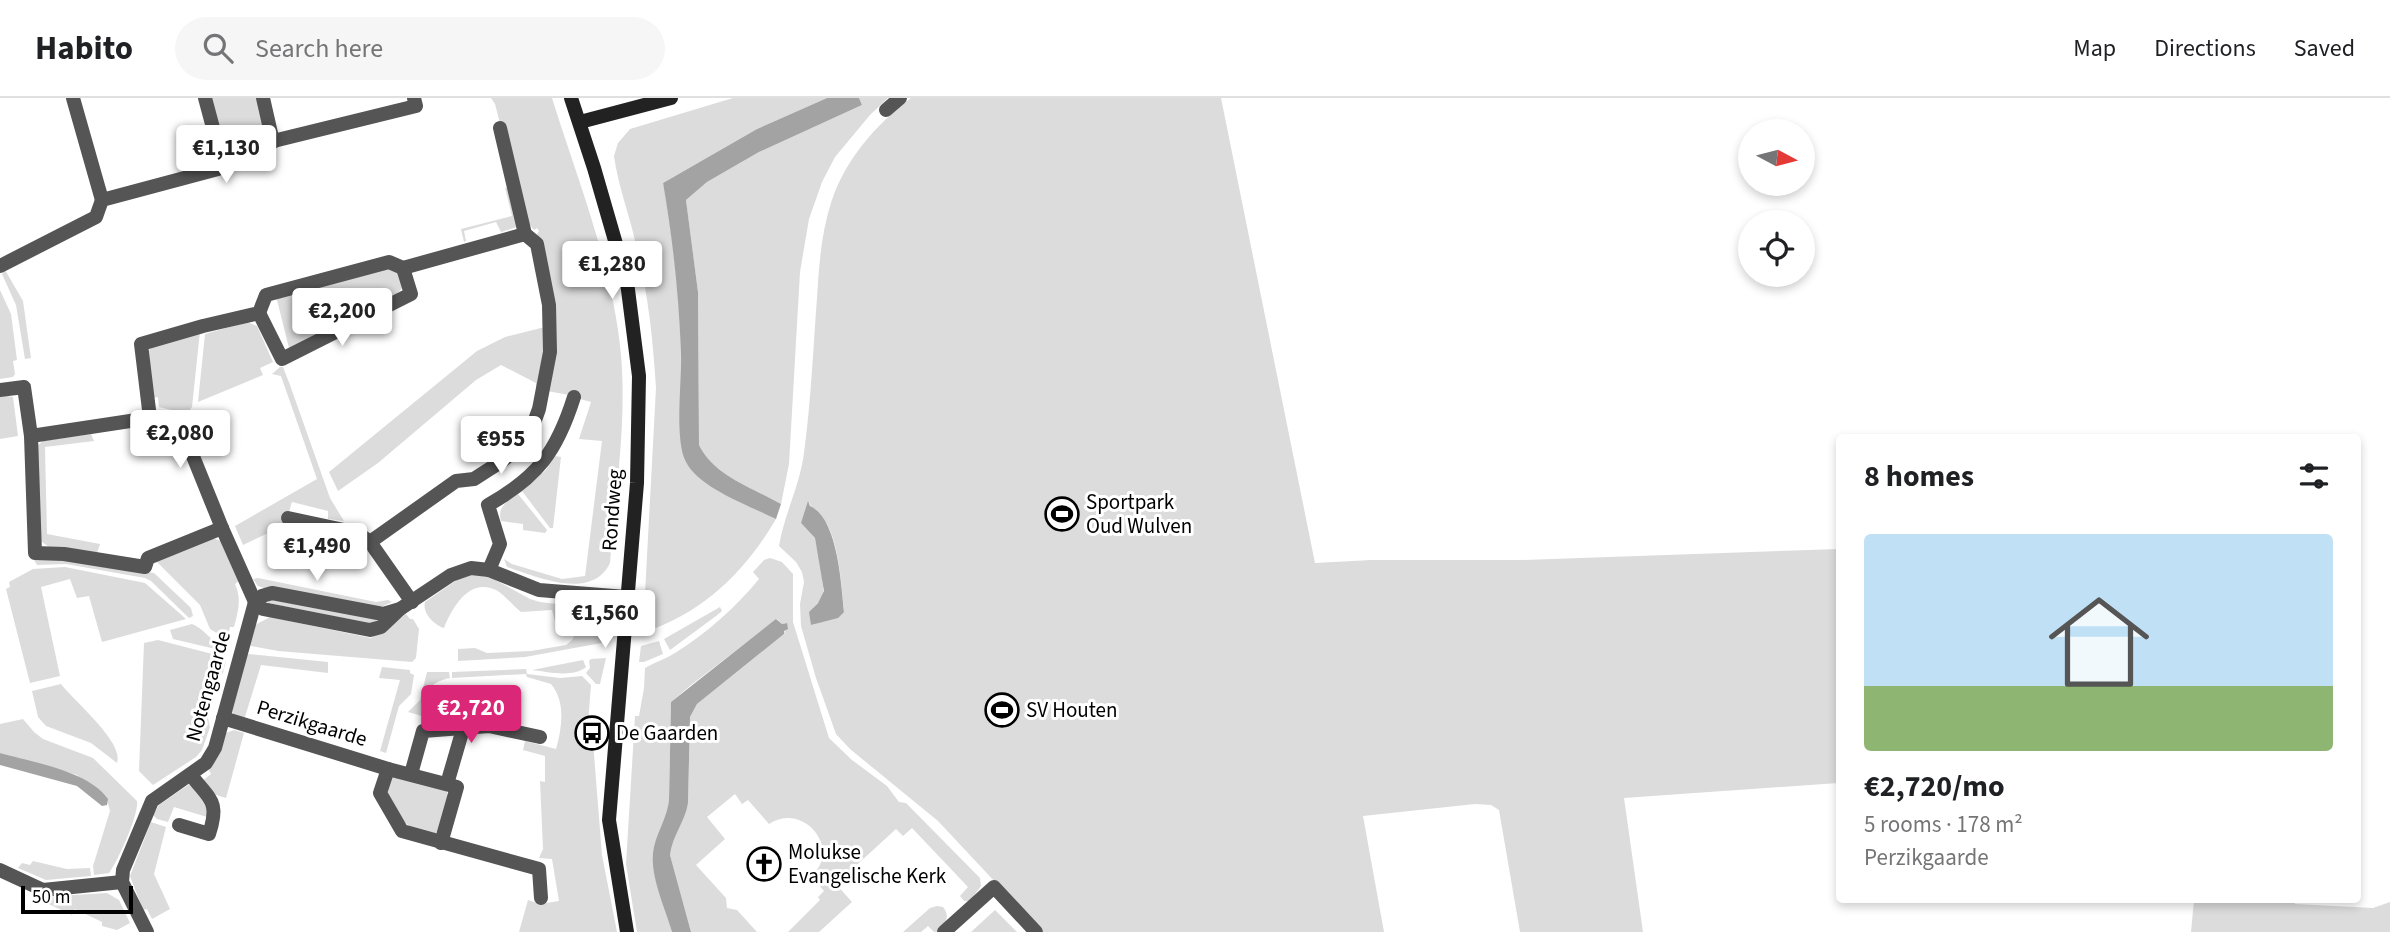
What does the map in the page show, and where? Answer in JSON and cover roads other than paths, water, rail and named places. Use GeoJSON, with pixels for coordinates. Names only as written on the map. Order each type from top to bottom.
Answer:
{"type":"FeatureCollection","features":[{"type":"Feature","properties":{"kind":"main road","name":"Rondweg"},"geometry":{"type":"LineString","coordinates":[[571,98],[627,282],[639,376],[637,483],[609,820],[627,932]]}},
{"type":"Feature","properties":{"kind":"main road"},"geometry":{"type":"LineString","coordinates":[[580,122],[671,98]]}},
{"type":"Feature","properties":{"kind":"street"},"geometry":{"type":"LineString","coordinates":[[0,266],[96,217],[102,200],[73,98]]}},
{"type":"Feature","properties":{"kind":"street"},"geometry":{"type":"LineString","coordinates":[[102,200],[218,169],[220,154],[205,98]]}},
{"type":"Feature","properties":{"kind":"street"},"geometry":{"type":"LineString","coordinates":[[262,98],[273,142]]}},
{"type":"Feature","properties":{"kind":"street"},"geometry":{"type":"LineString","coordinates":[[220,154],[416,106],[414,98]]}},
{"type":"Feature","properties":{"kind":"street"},"geometry":{"type":"LineString","coordinates":[[886,110],[900,98]]}},
{"type":"Feature","properties":{"kind":"street"},"geometry":{"type":"LineString","coordinates":[[370,542],[456,481],[474,479],[502,461],[518,448],[531,431],[539,409],[550,352],[550,317],[537,244],[525,234],[499,128]]}},
{"type":"Feature","properties":{"kind":"street"},"geometry":{"type":"LineString","coordinates":[[403,268],[411,294],[282,359],[259,313],[266,295],[389,262],[403,268],[525,234]]}},
{"type":"Feature","properties":{"kind":"street"},"geometry":{"type":"LineString","coordinates":[[150,418],[141,344],[259,313]]}},
{"type":"Feature","properties":{"kind":"street"},"geometry":{"type":"LineString","coordinates":[[0,390],[24,387],[31,436],[35,553],[64,554],[145,567],[148,558],[222,528]]}},
{"type":"Feature","properties":{"kind":"street"},"geometry":{"type":"LineString","coordinates":[[489,570],[500,544],[488,505],[535,472],[557,443],[574,397]]}},
{"type":"Feature","properties":{"kind":"street"},"geometry":{"type":"LineString","coordinates":[[31,436],[150,418],[164,419],[180,428],[255,602],[272,593],[383,614],[406,606],[460,570],[471,568],[489,570],[539,590],[626,597]]}},
{"type":"Feature","properties":{"kind":"street"},"geometry":{"type":"LineString","coordinates":[[288,519],[358,533],[370,542],[406,606]]}},
{"type":"Feature","properties":{"kind":"street","name":"Notengaarde"},"geometry":{"type":"LineString","coordinates":[[122,882],[123,870],[152,802],[206,763],[215,748],[255,602]]}},
{"type":"Feature","properties":{"kind":"street","name":"Perzikgaarde"},"geometry":{"type":"LineString","coordinates":[[223,718],[388,769],[447,784]]}},
{"type":"Feature","properties":{"kind":"street"},"geometry":{"type":"LineString","coordinates":[[411,774],[423,731],[489,726],[540,737]]}},
{"type":"Feature","properties":{"kind":"street"},"geometry":{"type":"LineString","coordinates":[[441,843],[457,788],[447,784],[463,729]]}},
{"type":"Feature","properties":{"kind":"street","name":"Perzikgaarde"},"geometry":{"type":"LineString","coordinates":[[388,769],[380,793],[402,831],[539,869],[541,898]]}},
{"type":"Feature","properties":{"kind":"street"},"geometry":{"type":"LineString","coordinates":[[179,825],[209,834],[216,813],[212,803],[191,775]]}},
{"type":"Feature","properties":{"kind":"street"},"geometry":{"type":"LineString","coordinates":[[0,870],[43,890],[122,882],[146,932]]}},
{"type":"Feature","properties":{"kind":"street"},"geometry":{"type":"LineString","coordinates":[[944,932],[994,887],[1036,932]]}},
{"type":"Feature","properties":{"kind":"place","name":"Sportpark Oud Wulven"},"geometry":{"type":"Point","coordinates":[1062,514]}},
{"type":"Feature","properties":{"kind":"place","name":"SV Houten"},"geometry":{"type":"Point","coordinates":[1002,710]}},
{"type":"Feature","properties":{"kind":"place","name":"De Gaarden"},"geometry":{"type":"Point","coordinates":[592,733]}},
{"type":"Feature","properties":{"kind":"place","name":"Molukse Evangelische Kerk"},"geometry":{"type":"Point","coordinates":[764,864]}}]}
